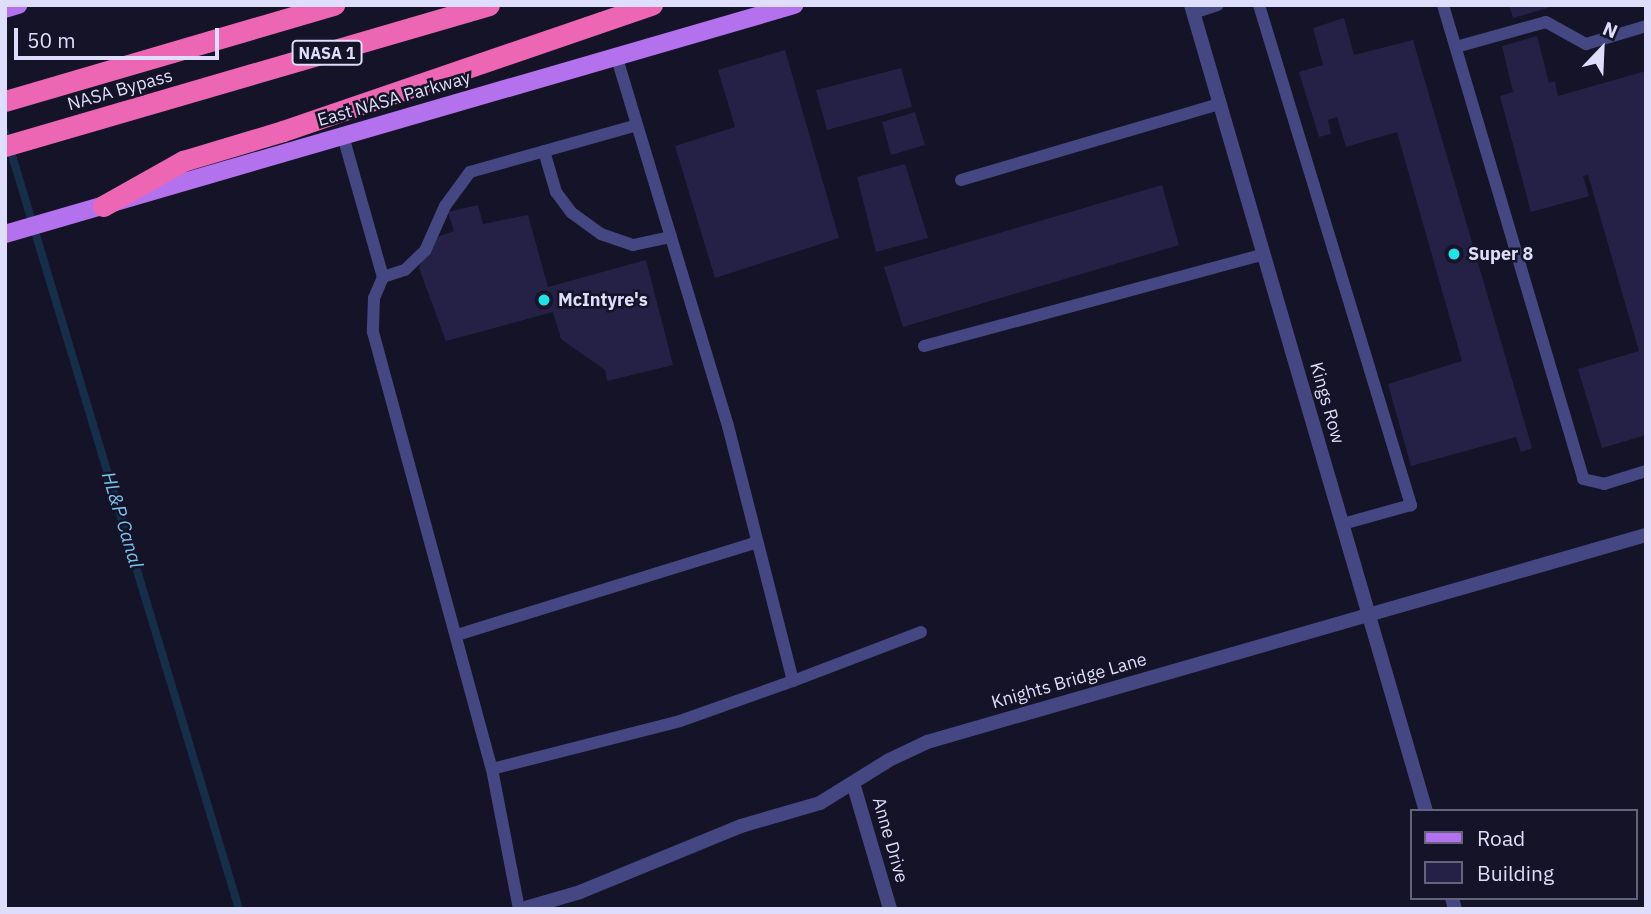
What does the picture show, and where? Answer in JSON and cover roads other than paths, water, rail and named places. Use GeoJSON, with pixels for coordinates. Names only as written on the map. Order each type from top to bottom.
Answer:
{"type":"FeatureCollection","features":[{"type":"Feature","properties":{"kind":"highway","name":"NASA Bypass"},"geometry":{"type":"LineString","coordinates":[[5,102],[334,5]]}},
{"type":"Feature","properties":{"kind":"highway","name":"NASA Bypass"},"geometry":{"type":"LineString","coordinates":[[5,146],[489,5]]}},
{"type":"Feature","properties":{"kind":"highway"},"geometry":{"type":"LineString","coordinates":[[103,206],[183,161],[283,131],[652,5]]}},
{"type":"Feature","properties":{"kind":"main road"},"geometry":{"type":"LineString","coordinates":[[5,9],[18,5]]}},
{"type":"Feature","properties":{"kind":"main road","name":"East NASA Parkway"},"geometry":{"type":"LineString","coordinates":[[5,234],[794,5]]}},
{"type":"Feature","properties":{"kind":"street","name":"Kings Row"},"geometry":{"type":"LineString","coordinates":[[1192,9],[1425,809]]}},
{"type":"Feature","properties":{"kind":"street","name":"Knights Bridge Lane"},"geometry":{"type":"LineString","coordinates":[[520,909],[580,892],[741,826],[820,803],[927,742],[1646,535]]}},
{"type":"Feature","properties":{"kind":"street","name":"Anne Drive"},"geometry":{"type":"LineString","coordinates":[[853,783],[890,909]]}},
{"type":"Feature","properties":{"kind":"lane"},"geometry":{"type":"LineString","coordinates":[[1192,9],[1218,5]]}},
{"type":"Feature","properties":{"kind":"lane"},"geometry":{"type":"LineString","coordinates":[[1259,5],[1411,505],[1343,524]]}},
{"type":"Feature","properties":{"kind":"lane"},"geometry":{"type":"LineString","coordinates":[[1443,5],[1583,479],[1604,484],[1646,471]]}},
{"type":"Feature","properties":{"kind":"lane"},"geometry":{"type":"LineString","coordinates":[[1456,47],[1546,22],[1586,44],[1646,26]]}},
{"type":"Feature","properties":{"kind":"lane"},"geometry":{"type":"LineString","coordinates":[[617,56],[728,426],[793,681]]}},
{"type":"Feature","properties":{"kind":"lane"},"geometry":{"type":"LineString","coordinates":[[961,180],[1220,104]]}},
{"type":"Feature","properties":{"kind":"lane"},"geometry":{"type":"LineString","coordinates":[[383,277],[405,270],[425,251],[445,206],[470,172],[637,125]]}},
{"type":"Feature","properties":{"kind":"lane"},"geometry":{"type":"LineString","coordinates":[[343,136],[383,277],[374,298],[373,332],[492,769],[520,909]]}},
{"type":"Feature","properties":{"kind":"lane"},"geometry":{"type":"LineString","coordinates":[[544,151],[556,192],[572,213],[601,234],[632,245],[671,237]]}},
{"type":"Feature","properties":{"kind":"lane"},"geometry":{"type":"LineString","coordinates":[[924,346],[1264,254]]}},
{"type":"Feature","properties":{"kind":"lane"},"geometry":{"type":"LineString","coordinates":[[457,635],[757,542]]}},
{"type":"Feature","properties":{"kind":"lane"},"geometry":{"type":"LineString","coordinates":[[492,769],[680,721],[921,632]]}},
{"type":"Feature","properties":{"kind":"waterway","name":"HL&P Canal"},"geometry":{"type":"LineString","coordinates":[[5,132],[239,909]]}},
{"type":"Feature","properties":{"kind":"place","name":"Super 8"},"geometry":{"type":"Point","coordinates":[1454,254]}},
{"type":"Feature","properties":{"kind":"place","name":"McIntyre's"},"geometry":{"type":"Point","coordinates":[544,300]}}]}
